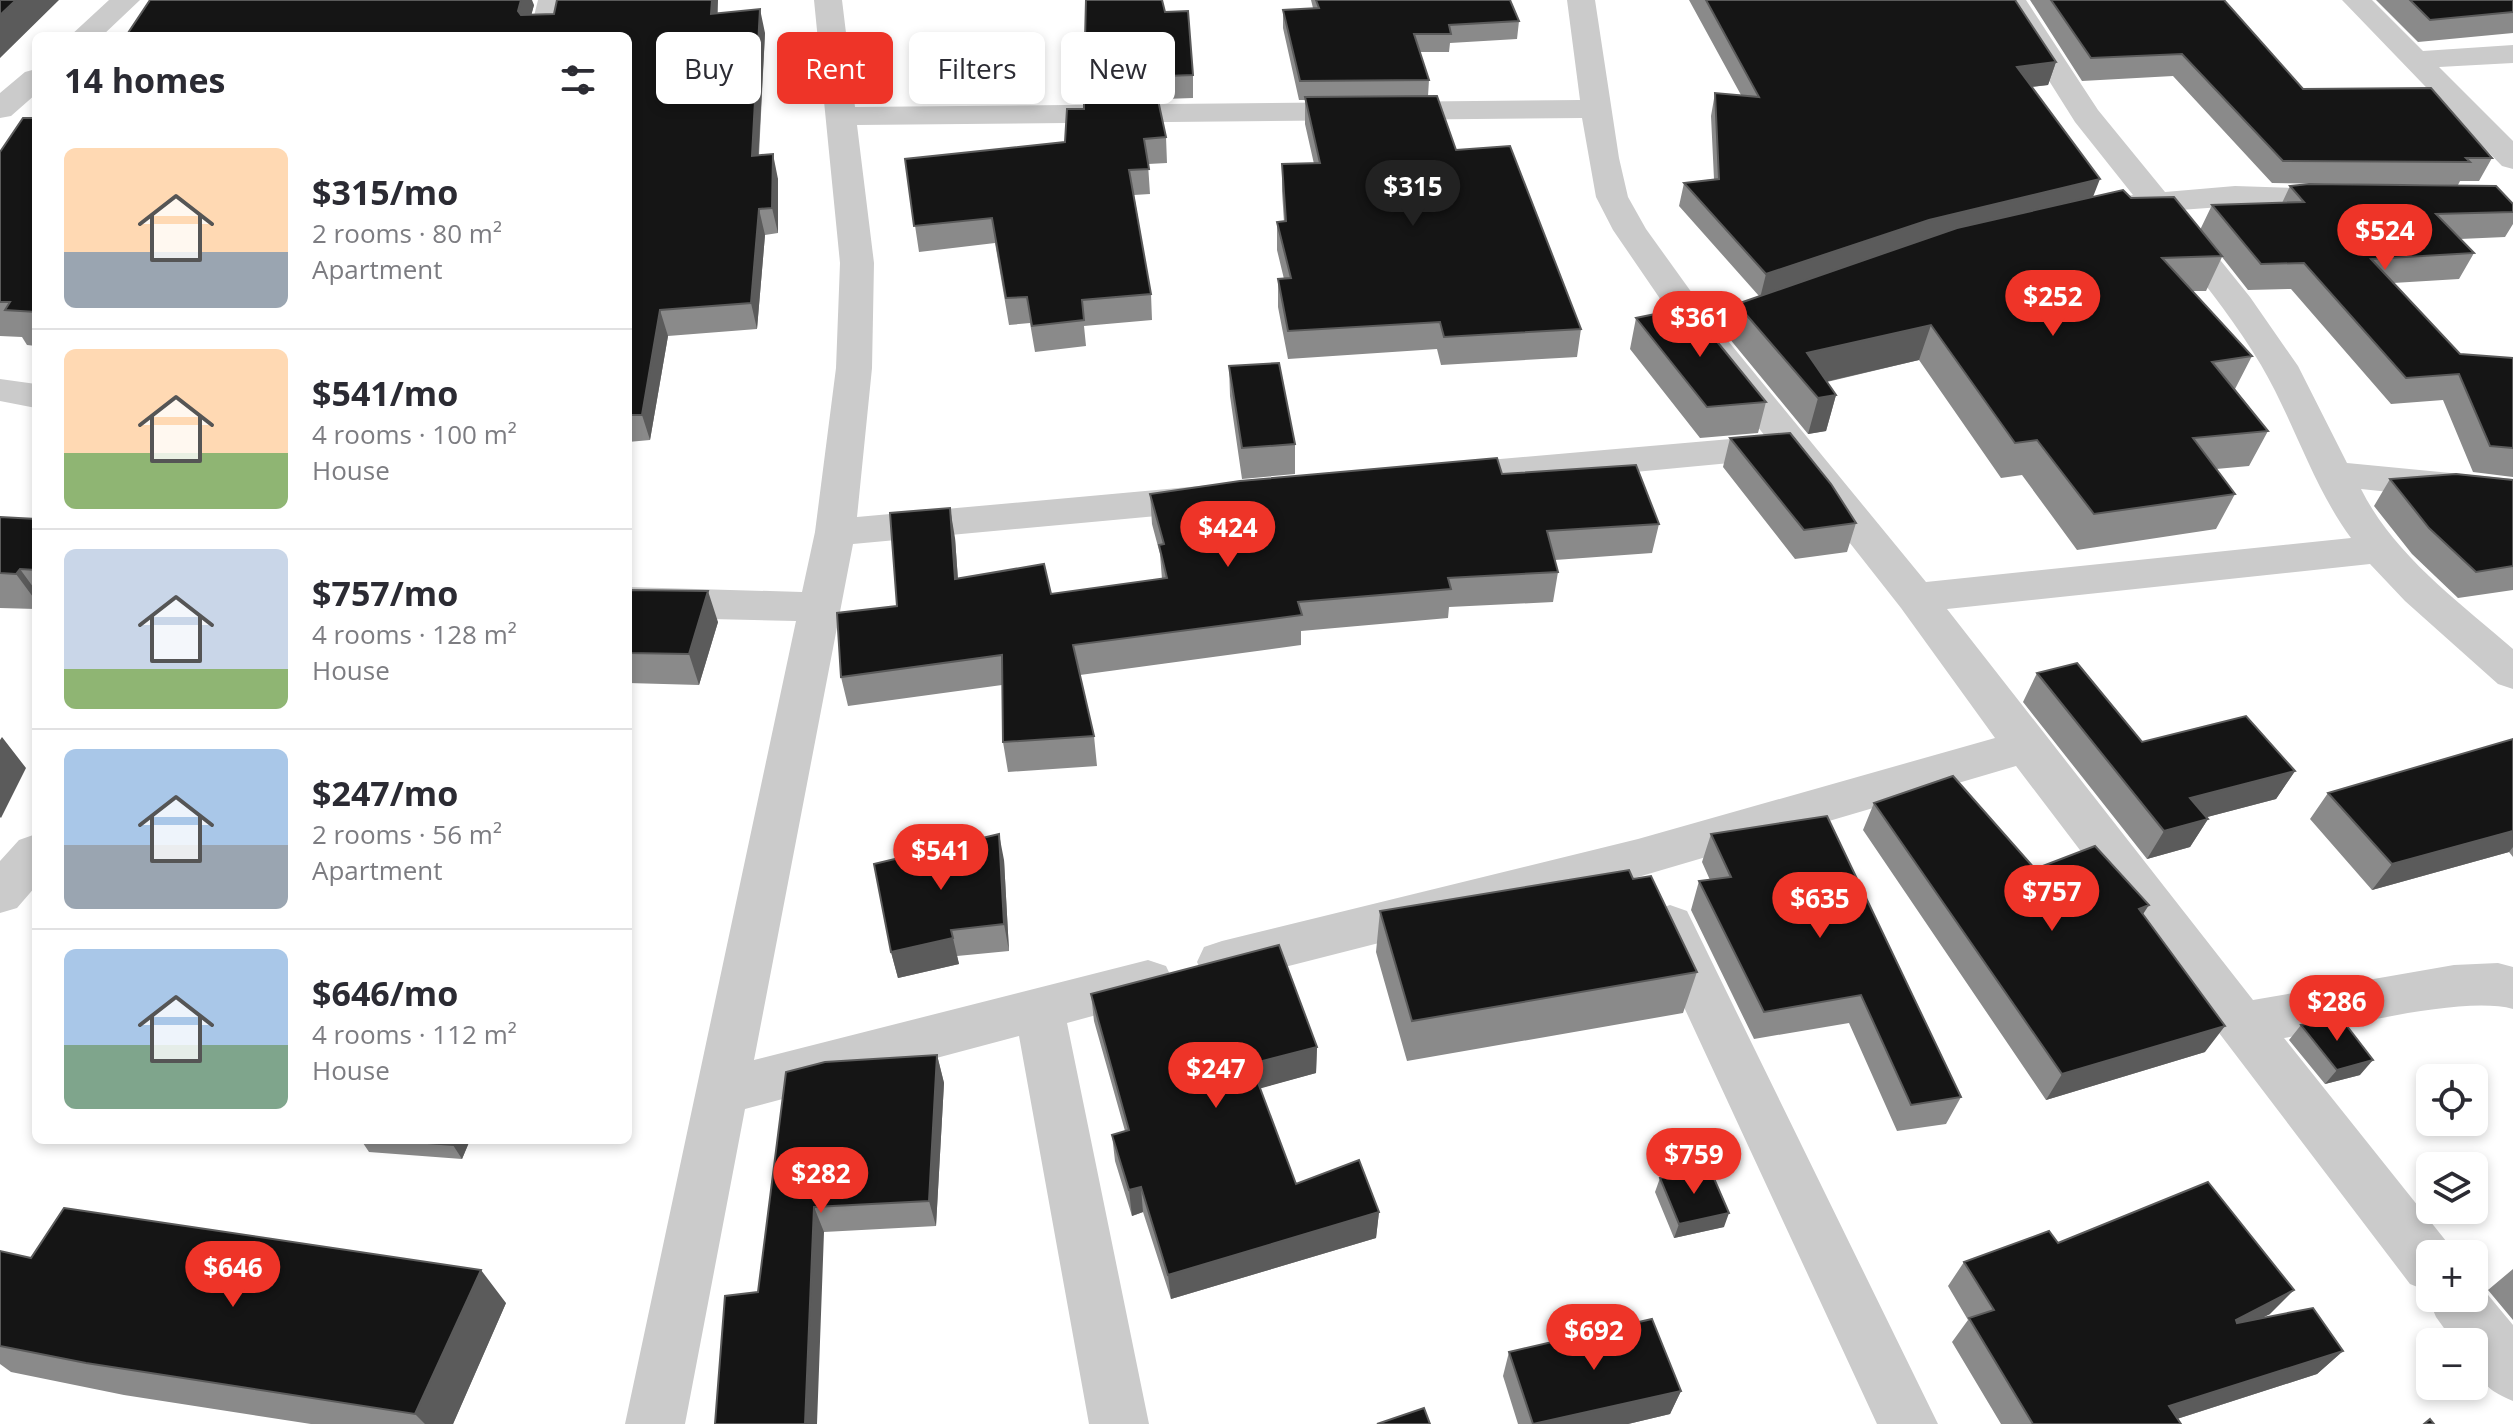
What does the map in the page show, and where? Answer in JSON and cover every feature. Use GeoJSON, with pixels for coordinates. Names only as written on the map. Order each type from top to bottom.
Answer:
{"type":"FeatureCollection","features":[{"type":"Feature","properties":{"kind":"street"},"geometry":{"type":"LineString","coordinates":[[90,32],[126,0]]}},
{"type":"Feature","properties":{"kind":"street"},"geometry":{"type":"LineString","coordinates":[[545,32],[552,0]]}},
{"type":"Feature","properties":{"kind":"street"},"geometry":{"type":"LineString","coordinates":[[655,1424],[835,532],[854,368],[857,263],[828,0]]}},
{"type":"Feature","properties":{"kind":"street"},"geometry":{"type":"LineString","coordinates":[[1581,0],[1612,197],[1630,230],[1716,328],[1794,445],[1916,598],[2026,746],[2416,1247]]}},
{"type":"Feature","properties":{"kind":"street"},"geometry":{"type":"LineString","coordinates":[[2012,0],[2086,115],[2238,304],[2280,366],[2352,511],[2380,549],[2420,591],[2513,673]]}},
{"type":"Feature","properties":{"kind":"street"},"geometry":{"type":"LineString","coordinates":[[2356,0],[2513,159]]}},
{"type":"Feature","properties":{"kind":"street"},"geometry":{"type":"LineString","coordinates":[[2417,60],[2513,54]]}},
{"type":"Feature","properties":{"kind":"street"},"geometry":{"type":"LineString","coordinates":[[0,109],[32,81]]}},
{"type":"Feature","properties":{"kind":"street"},"geometry":{"type":"LineString","coordinates":[[842,116],[1597,109]]}},
{"type":"Feature","properties":{"kind":"street"},"geometry":{"type":"LineString","coordinates":[[2112,210],[2155,200],[2235,196],[2374,197]]}},
{"type":"Feature","properties":{"kind":"street"},"geometry":{"type":"LineString","coordinates":[[0,390],[32,395]]}},
{"type":"Feature","properties":{"kind":"street"},"geometry":{"type":"LineString","coordinates":[[1401,481],[1794,445]]}},
{"type":"Feature","properties":{"kind":"street"},"geometry":{"type":"LineString","coordinates":[[2333,474],[2513,492]]}},
{"type":"Feature","properties":{"kind":"street"},"geometry":{"type":"LineString","coordinates":[[835,532],[1244,495]]}},
{"type":"Feature","properties":{"kind":"street"},"geometry":{"type":"LineString","coordinates":[[1916,598],[2380,549]]}},
{"type":"Feature","properties":{"kind":"street"},"geometry":{"type":"LineString","coordinates":[[632,602],[821,607]]}},
{"type":"Feature","properties":{"kind":"street"},"geometry":{"type":"LineString","coordinates":[[721,1092],[1039,1008],[1638,858],[2026,746]]}},
{"type":"Feature","properties":{"kind":"street"},"geometry":{"type":"LineString","coordinates":[[0,894],[32,858]]}},
{"type":"Feature","properties":{"kind":"street"},"geometry":{"type":"LineString","coordinates":[[1638,858],[1908,1424]]}},
{"type":"Feature","properties":{"kind":"street"},"geometry":{"type":"LineString","coordinates":[[2244,1023],[2454,986],[2498,984],[2513,988]]}},
{"type":"Feature","properties":{"kind":"street"},"geometry":{"type":"LineString","coordinates":[[1039,1008],[1119,1424]]}},
{"type":"Feature","properties":{"kind":"street"},"geometry":{"type":"LineString","coordinates":[[2467,1312],[2513,1372]]}},
{"type":"Feature","properties":{"kind":"building"},"geometry":{"type":"Polygon","coordinates":[[[0,0],[16,0],[0,15],[0,0]]]}},
{"type":"Feature","properties":{"kind":"building"},"geometry":{"type":"Polygon","coordinates":[[[150,0],[521,0],[518,11],[521,15],[554,14],[557,0],[712,0],[711,14],[760,9],[759,32],[656,32],[656,104],[755,104],[752,156],[773,154],[772,208],[759,209],[751,303],[660,310],[642,415],[632,415],[632,32],[129,32],[150,0]]]}},
{"type":"Feature","properties":{"kind":"building"},"geometry":{"type":"Polygon","coordinates":[[[1086,0],[1162,0],[1165,12],[1188,11],[1193,75],[1175,76],[1175,32],[1085,32],[1086,0]]]}},
{"type":"Feature","properties":{"kind":"building"},"geometry":{"type":"Polygon","coordinates":[[[1316,0],[1510,0],[1519,21],[1449,25],[1451,34],[1414,34],[1429,80],[1300,81],[1283,10],[1319,8],[1316,0]]]}},
{"type":"Feature","properties":{"kind":"building"},"geometry":{"type":"Polygon","coordinates":[[[1706,0],[2015,0],[2056,62],[2017,67],[2100,179],[1929,220],[1766,274],[1684,183],[1719,179],[1715,93],[1759,97],[1706,0]]]}},
{"type":"Feature","properties":{"kind":"building"},"geometry":{"type":"Polygon","coordinates":[[[2051,0],[2224,0],[2303,89],[2431,88],[2492,158],[2466,158],[2470,162],[2283,161],[2182,54],[2091,58],[2051,0]]]}},
{"type":"Feature","properties":{"kind":"building"},"geometry":{"type":"Polygon","coordinates":[[[2410,0],[2513,0],[2513,12],[2430,20],[2410,0]]]}},
{"type":"Feature","properties":{"kind":"building"},"geometry":{"type":"Polygon","coordinates":[[[1437,96],[1456,150],[1510,146],[1581,329],[1444,337],[1440,322],[1288,331],[1278,279],[1291,278],[1277,222],[1286,221],[1282,164],[1320,163],[1305,97],[1437,96]]]}},
{"type":"Feature","properties":{"kind":"building"},"geometry":{"type":"Polygon","coordinates":[[[1084,104],[1159,104],[1166,137],[1144,139],[1149,169],[1129,170],[1151,294],[1082,300],[1084,320],[1032,326],[1027,297],[1006,298],[992,218],[914,226],[905,159],[1065,142],[1067,109],[1084,109],[1084,104]]]}},
{"type":"Feature","properties":{"kind":"building"},"geometry":{"type":"Polygon","coordinates":[[[23,118],[32,118],[32,312],[5,310],[10,302],[0,302],[0,152],[23,118]]]}},
{"type":"Feature","properties":{"kind":"building"},"geometry":{"type":"Polygon","coordinates":[[[2290,186],[2496,186],[2513,204],[2513,212],[2436,214],[2474,253],[2371,259],[2460,354],[2513,358],[2513,448],[2490,446],[2459,374],[2406,378],[2304,263],[2261,264],[2212,205],[2304,202],[2290,186]]]}},
{"type":"Feature","properties":{"kind":"building"},"geometry":{"type":"Polygon","coordinates":[[[2123,190],[2131,198],[2174,197],[2222,256],[2162,258],[2252,356],[2212,362],[2268,431],[2193,438],[2235,494],[2094,514],[2037,440],[2015,443],[1931,325],[1807,353],[1836,395],[1818,398],[1737,304],[1957,228],[2123,190]]]}},
{"type":"Feature","properties":{"kind":"building"},"geometry":{"type":"Polygon","coordinates":[[[1689,307],[1766,402],[1707,407],[1636,318],[1689,307]]]}},
{"type":"Feature","properties":{"kind":"building"},"geometry":{"type":"Polygon","coordinates":[[[1279,363],[1295,444],[1242,448],[1229,366],[1279,363]]]}},
{"type":"Feature","properties":{"kind":"building"},"geometry":{"type":"Polygon","coordinates":[[[1790,433],[1831,484],[1856,523],[1804,530],[1730,438],[1790,433]]]}},
{"type":"Feature","properties":{"kind":"building"},"geometry":{"type":"Polygon","coordinates":[[[1497,458],[1502,474],[1636,465],[1659,524],[1547,531],[1558,572],[1448,578],[1451,589],[1298,602],[1302,615],[1073,645],[1094,736],[1003,742],[1002,655],[841,677],[837,613],[897,606],[890,513],[950,508],[955,579],[1044,564],[1051,594],[1167,578],[1159,545],[1164,544],[1150,494],[1240,481],[1497,458]]]}},
{"type":"Feature","properties":{"kind":"building"},"geometry":{"type":"Polygon","coordinates":[[[2456,474],[2513,480],[2513,566],[2476,572],[2429,528],[2390,479],[2456,474]]]}},
{"type":"Feature","properties":{"kind":"building"},"geometry":{"type":"Polygon","coordinates":[[[0,517],[32,519],[32,570],[20,569],[16,574],[0,573],[0,517]]]}},
{"type":"Feature","properties":{"kind":"building"},"geometry":{"type":"Polygon","coordinates":[[[632,590],[708,591],[689,654],[632,653],[632,590]]]}},
{"type":"Feature","properties":{"kind":"building"},"geometry":{"type":"Polygon","coordinates":[[[2077,663],[2142,742],[2246,716],[2295,771],[2190,798],[2208,819],[2164,831],[2037,673],[2077,663]]]}},
{"type":"Feature","properties":{"kind":"building"},"geometry":{"type":"Polygon","coordinates":[[[2513,739],[2513,831],[2392,864],[2328,793],[2513,739]]]}},
{"type":"Feature","properties":{"kind":"building"},"geometry":{"type":"Polygon","coordinates":[[[1953,776],[2035,869],[2095,846],[2149,905],[2139,909],[2225,1026],[2062,1074],[1874,803],[1953,776]]]}},
{"type":"Feature","properties":{"kind":"building"},"geometry":{"type":"Polygon","coordinates":[[[1827,816],[1961,1097],[1911,1105],[1861,995],[1764,1012],[1699,881],[1731,877],[1711,834],[1827,816]]]}},
{"type":"Feature","properties":{"kind":"building"},"geometry":{"type":"Polygon","coordinates":[[[999,834],[1004,924],[951,930],[953,938],[891,952],[874,864],[999,834]]]}},
{"type":"Feature","properties":{"kind":"building"},"geometry":{"type":"Polygon","coordinates":[[[1629,870],[1633,879],[1651,876],[1697,972],[1412,1021],[1380,911],[1629,870]]]}},
{"type":"Feature","properties":{"kind":"building"},"geometry":{"type":"Polygon","coordinates":[[[1279,945],[1317,1047],[1251,1064],[1296,1184],[1359,1160],[1379,1212],[1168,1275],[1141,1187],[1129,1190],[1112,1135],[1129,1130],[1091,994],[1279,945]]]}},
{"type":"Feature","properties":{"kind":"building"},"geometry":{"type":"Polygon","coordinates":[[[2340,1017],[2373,1060],[2337,1070],[2301,1025],[2340,1017]]]}},
{"type":"Feature","properties":{"kind":"building"},"geometry":{"type":"Polygon","coordinates":[[[937,1055],[929,1201],[814,1207],[805,1424],[715,1424],[725,1296],[758,1292],[786,1072],[825,1062],[937,1055]]]}},
{"type":"Feature","properties":{"kind":"building"},"geometry":{"type":"Polygon","coordinates":[[[1709,1167],[1729,1213],[1679,1224],[1660,1178],[1709,1167]]]}},
{"type":"Feature","properties":{"kind":"building"},"geometry":{"type":"Polygon","coordinates":[[[2208,1182],[2294,1290],[2236,1320],[2237,1323],[2313,1308],[2343,1351],[2169,1406],[2181,1424],[2033,1424],[1969,1318],[1994,1310],[1964,1262],[2049,1231],[2058,1243],[2208,1182]]]}},
{"type":"Feature","properties":{"kind":"building"},"geometry":{"type":"Polygon","coordinates":[[[64,1208],[481,1270],[415,1414],[86,1363],[0,1346],[0,1251],[31,1258],[64,1208]]]}},
{"type":"Feature","properties":{"kind":"building"},"geometry":{"type":"Polygon","coordinates":[[[1652,1319],[1681,1391],[1533,1424],[1509,1352],[1652,1319]]]}},
{"type":"Feature","properties":{"kind":"building"},"geometry":{"type":"Polygon","coordinates":[[[1424,1408],[1430,1424],[1377,1424],[1424,1408]]]}}]}
